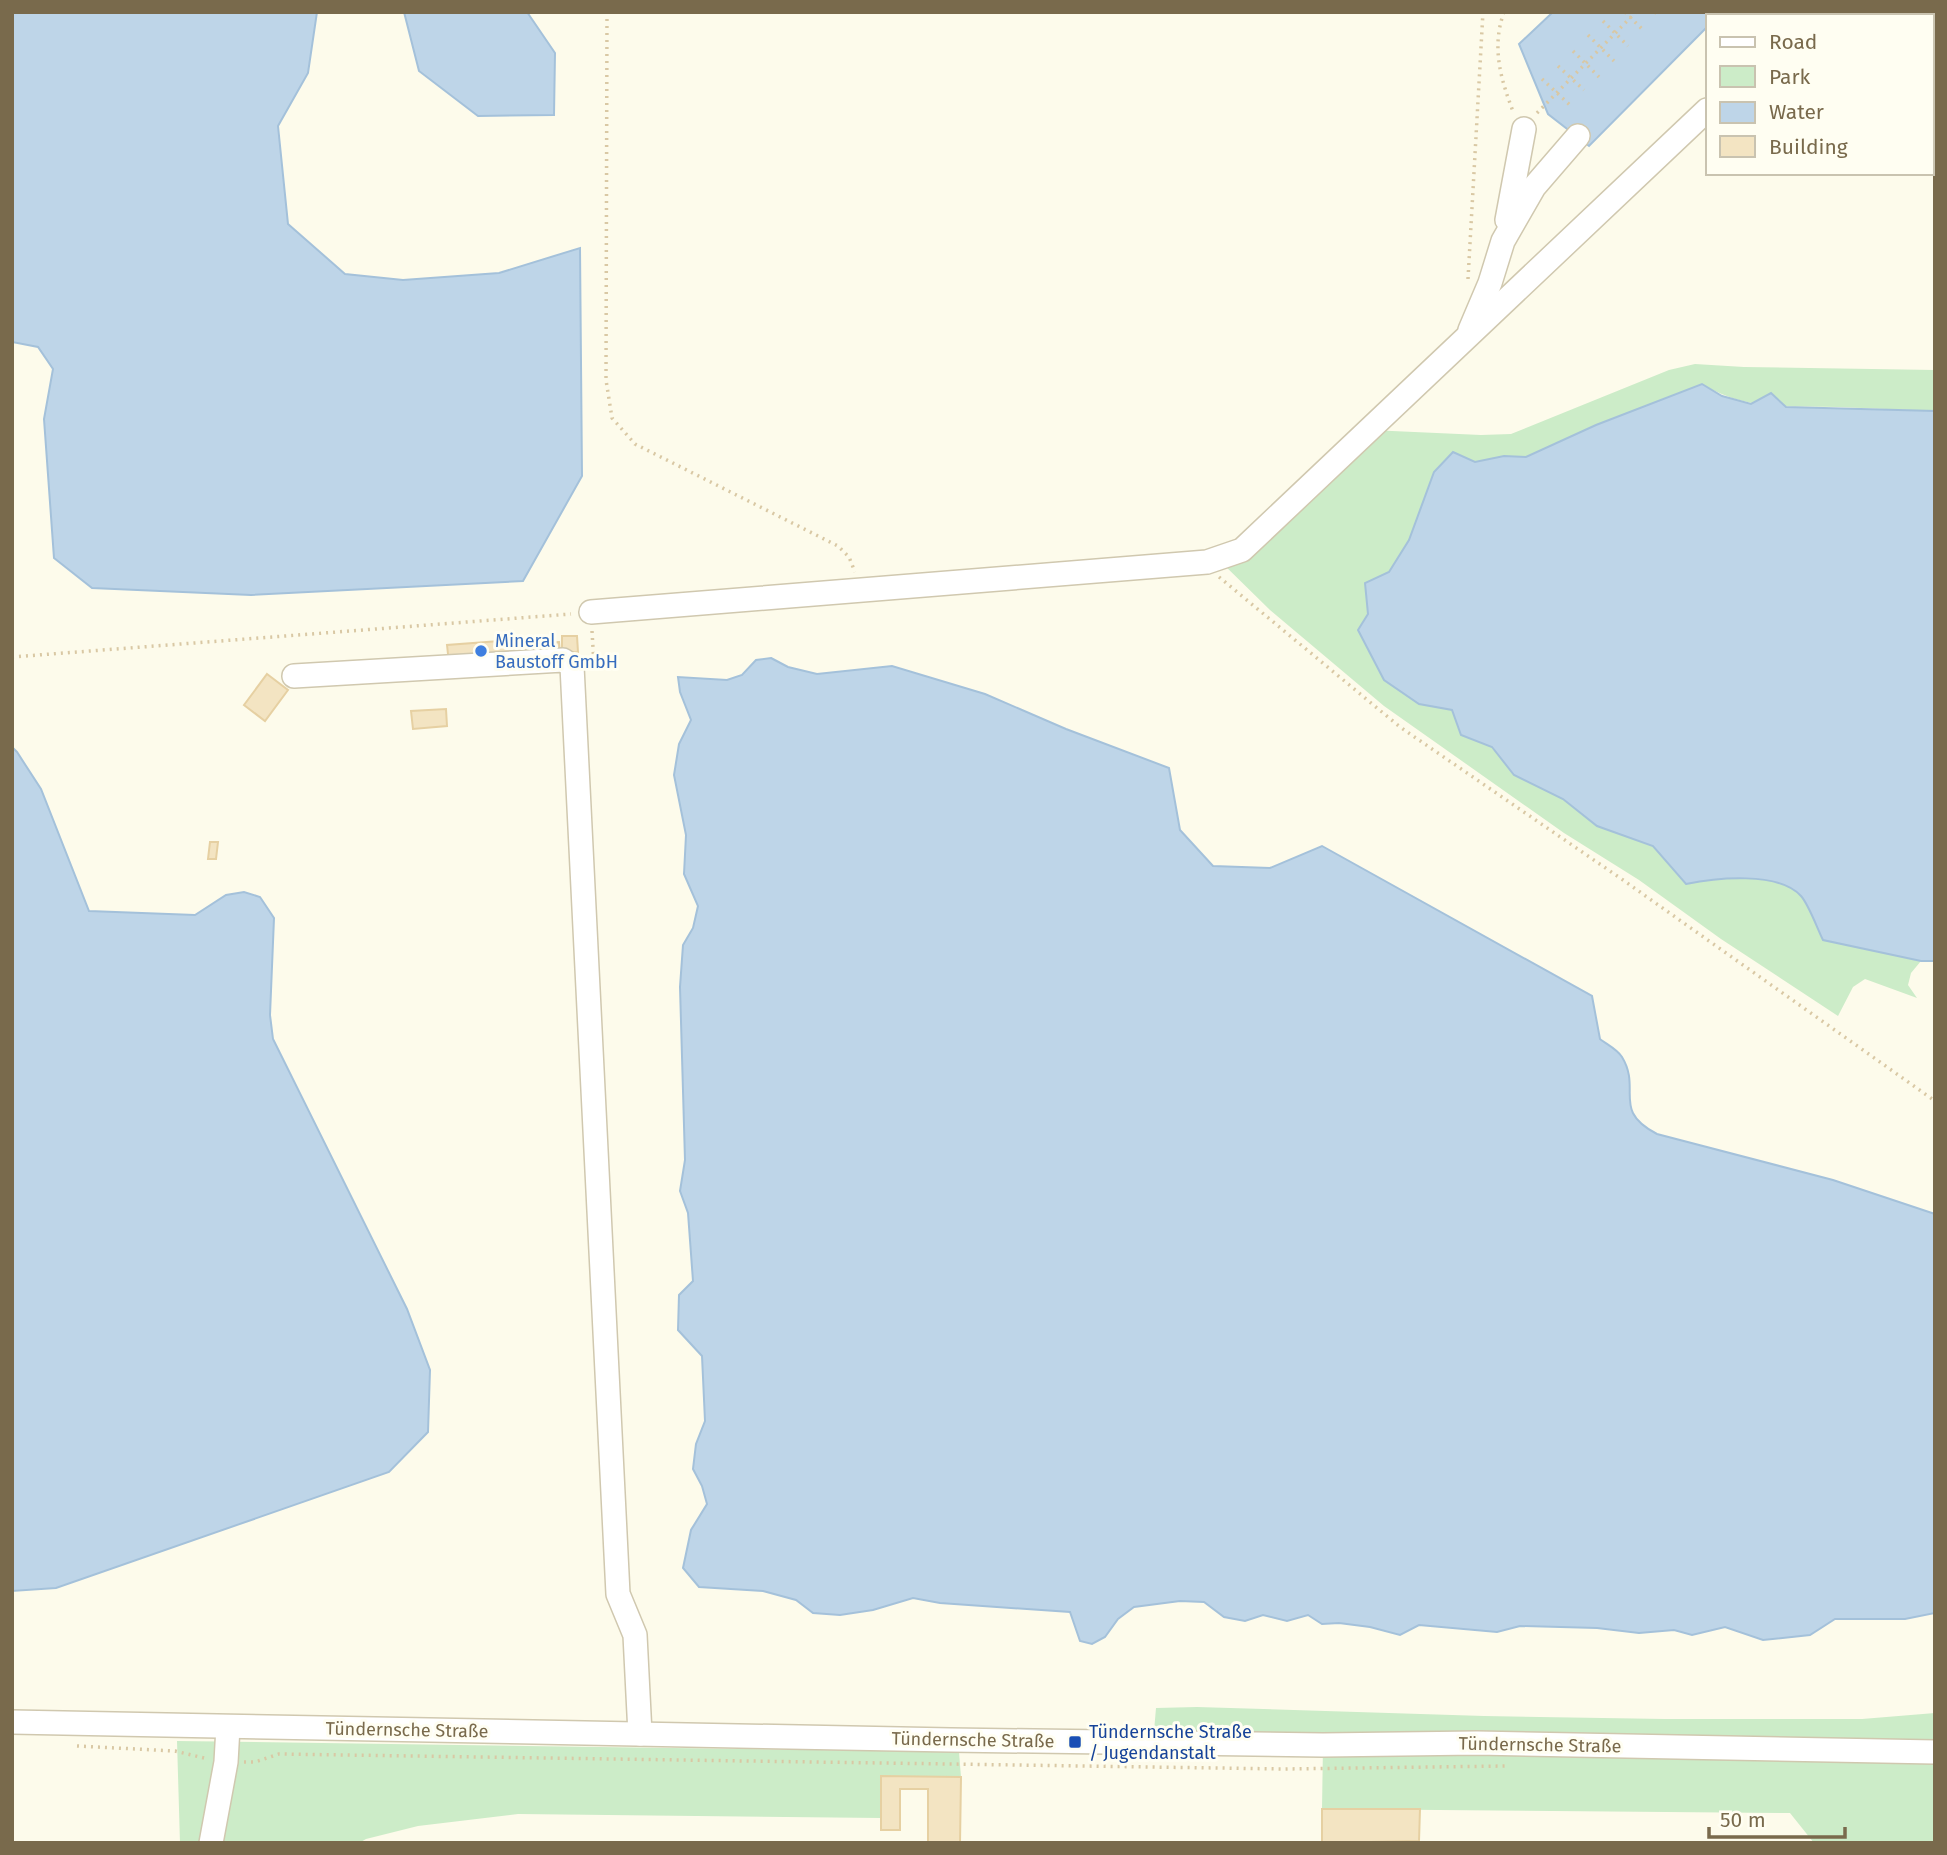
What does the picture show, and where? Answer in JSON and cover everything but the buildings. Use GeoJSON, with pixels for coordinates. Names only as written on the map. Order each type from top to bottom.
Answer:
{"type":"FeatureCollection","features":[{"type":"Feature","properties":{"kind":"street"},"geometry":{"type":"LineString","coordinates":[[592,612],[1207,562],[1242,550],[1706,111]]}},
{"type":"Feature","properties":{"kind":"street"},"geometry":{"type":"LineString","coordinates":[[1465,340],[1490,283],[1503,241],[1530,122]]}},
{"type":"Feature","properties":{"kind":"street"},"geometry":{"type":"LineString","coordinates":[[1503,241],[1534,187],[1578,136]]}},
{"type":"Feature","properties":{"kind":"street"},"geometry":{"type":"LineString","coordinates":[[294,676],[563,660],[572,666],[618,1594],[635,1635],[640,1734]]}},
{"type":"Feature","properties":{"kind":"street","name":"Tündernsche Straße"},"geometry":{"type":"LineString","coordinates":[[12,1722],[1232,1744],[1491,1743],[1935,1752]]}},
{"type":"Feature","properties":{"kind":"street"},"geometry":{"type":"LineString","coordinates":[[211,1843],[226,1762],[228,1727]]}},
{"type":"Feature","properties":{"kind":"path"},"geometry":{"type":"LineString","coordinates":[[607,12],[606,380],[612,418],[635,444],[838,546],[855,568],[858,592]]}},
{"type":"Feature","properties":{"kind":"path"},"geometry":{"type":"LineString","coordinates":[[1468,278],[1483,12]]}},
{"type":"Feature","properties":{"kind":"path"},"geometry":{"type":"LineString","coordinates":[[1504,12],[1497,38],[1501,81],[1516,121],[1530,122],[1636,12]]}},
{"type":"Feature","properties":{"kind":"path"},"geometry":{"type":"LineString","coordinates":[[1625,12],[1644,31]]}},
{"type":"Feature","properties":{"kind":"path"},"geometry":{"type":"LineString","coordinates":[[1603,21],[1629,46]]}},
{"type":"Feature","properties":{"kind":"path"},"geometry":{"type":"LineString","coordinates":[[1588,35],[1614,61]]}},
{"type":"Feature","properties":{"kind":"path"},"geometry":{"type":"LineString","coordinates":[[1573,51],[1599,76]]}},
{"type":"Feature","properties":{"kind":"path"},"geometry":{"type":"LineString","coordinates":[[1558,66],[1584,90]]}},
{"type":"Feature","properties":{"kind":"path"},"geometry":{"type":"LineString","coordinates":[[1542,79],[1571,106]]}},
{"type":"Feature","properties":{"kind":"path"},"geometry":{"type":"LineString","coordinates":[[1207,562],[1220,578],[1400,727],[1623,880],[1935,1101]]}},
{"type":"Feature","properties":{"kind":"path"},"geometry":{"type":"LineString","coordinates":[[12,657],[592,612]]}},
{"type":"Feature","properties":{"kind":"green space"},"geometry":{"type":"Polygon","coordinates":[[[1695,364],[1935,370],[1935,411],[1768,405],[1735,399],[1702,384],[1596,425],[1526,457],[1504,456],[1434,472],[1409,540],[1389,572],[1365,583],[1368,614],[1419,704],[1452,710],[1461,735],[1492,747],[1514,775],[1563,799],[1597,826],[1653,846],[1686,884],[1746,878],[1791,888],[1804,900],[1823,940],[1921,961],[1911,973],[1908,985],[1917,998],[1865,979],[1853,987],[1838,1016],[1721,939],[1639,880],[1564,833],[1384,706],[1270,610],[1218,559],[1370,430],[1511,434],[1669,370],[1695,364]]]}},
{"type":"Feature","properties":{"kind":"green space"},"geometry":{"type":"Polygon","coordinates":[[[1156,1708],[1665,1719],[1862,1719],[1935,1713],[1935,1843],[1814,1843],[1790,1813],[1322,1809],[1323,1745],[1153,1743],[1156,1708]]]}},
{"type":"Feature","properties":{"kind":"green space"},"geometry":{"type":"Polygon","coordinates":[[[177,1741],[959,1752],[961,1777],[881,1776],[881,1818],[518,1814],[418,1826],[359,1843],[180,1843],[177,1741]]]}},
{"type":"Feature","properties":{"kind":"water"},"geometry":{"type":"Polygon","coordinates":[[[12,12],[317,12],[308,73],[278,126],[288,224],[345,274],[403,280],[499,273],[580,248],[582,476],[523,581],[251,595],[92,588],[54,558],[44,419],[53,369],[38,347],[12,342],[12,12]]]}},
{"type":"Feature","properties":{"kind":"water"},"geometry":{"type":"Polygon","coordinates":[[[404,12],[527,12],[555,53],[554,115],[478,116],[419,71],[404,12]]]}},
{"type":"Feature","properties":{"kind":"water"},"geometry":{"type":"Polygon","coordinates":[[[1553,12],[1722,12],[1706,14],[1706,28],[1589,146],[1548,114],[1519,44],[1553,12]]]}},
{"type":"Feature","properties":{"kind":"water"},"geometry":{"type":"Polygon","coordinates":[[[1702,384],[1722,396],[1751,404],[1771,393],[1786,407],[1935,411],[1935,961],[1921,961],[1823,940],[1801,896],[1778,883],[1746,878],[1686,884],[1653,846],[1597,826],[1563,799],[1514,775],[1492,747],[1461,735],[1452,710],[1419,704],[1384,680],[1358,630],[1368,614],[1365,583],[1389,572],[1409,540],[1434,472],[1453,452],[1475,462],[1504,456],[1526,457],[1596,425],[1702,384]]]}},
{"type":"Feature","properties":{"kind":"water"},"geometry":{"type":"Polygon","coordinates":[[[771,658],[788,667],[817,674],[892,666],[985,694],[1066,729],[1169,768],[1180,830],[1213,866],[1270,868],[1322,846],[1592,996],[1600,1039],[1620,1054],[1627,1069],[1631,1108],[1643,1125],[1657,1134],[1833,1180],[1935,1214],[1935,1613],[1905,1619],[1835,1619],[1810,1635],[1763,1640],[1725,1627],[1692,1635],[1674,1630],[1639,1633],[1597,1628],[1520,1626],[1497,1632],[1419,1625],[1400,1635],[1370,1627],[1322,1624],[1308,1615],[1287,1621],[1263,1615],[1245,1621],[1224,1617],[1204,1602],[1180,1601],[1134,1607],[1118,1619],[1105,1637],[1092,1644],[1080,1641],[1070,1612],[940,1603],[913,1598],[873,1610],[840,1615],[813,1613],[796,1600],[763,1591],[699,1587],[683,1568],[691,1530],[707,1504],[693,1469],[696,1444],[705,1421],[702,1356],[678,1330],[679,1295],[693,1281],[688,1213],[680,1191],[685,1160],[680,987],[683,945],[693,928],[698,906],[684,874],[686,835],[674,775],[679,744],[691,720],[680,692],[678,677],[727,680],[742,675],[756,660],[771,658]]]}},
{"type":"Feature","properties":{"kind":"water"},"geometry":{"type":"Polygon","coordinates":[[[12,747],[41,789],[89,911],[195,915],[226,895],[244,892],[260,897],[274,918],[270,1015],[273,1039],[407,1309],[430,1370],[428,1432],[389,1472],[56,1588],[12,1591],[12,747]]]}},
{"type":"Feature","properties":{"kind":"place","name":"Mineral Baustoff GmbH"},"geometry":{"type":"Point","coordinates":[481,651]}},
{"type":"Feature","properties":{"kind":"place","name":"Tündernsche Straße / Jugendanstalt"},"geometry":{"type":"Point","coordinates":[1075,1742]}}]}
